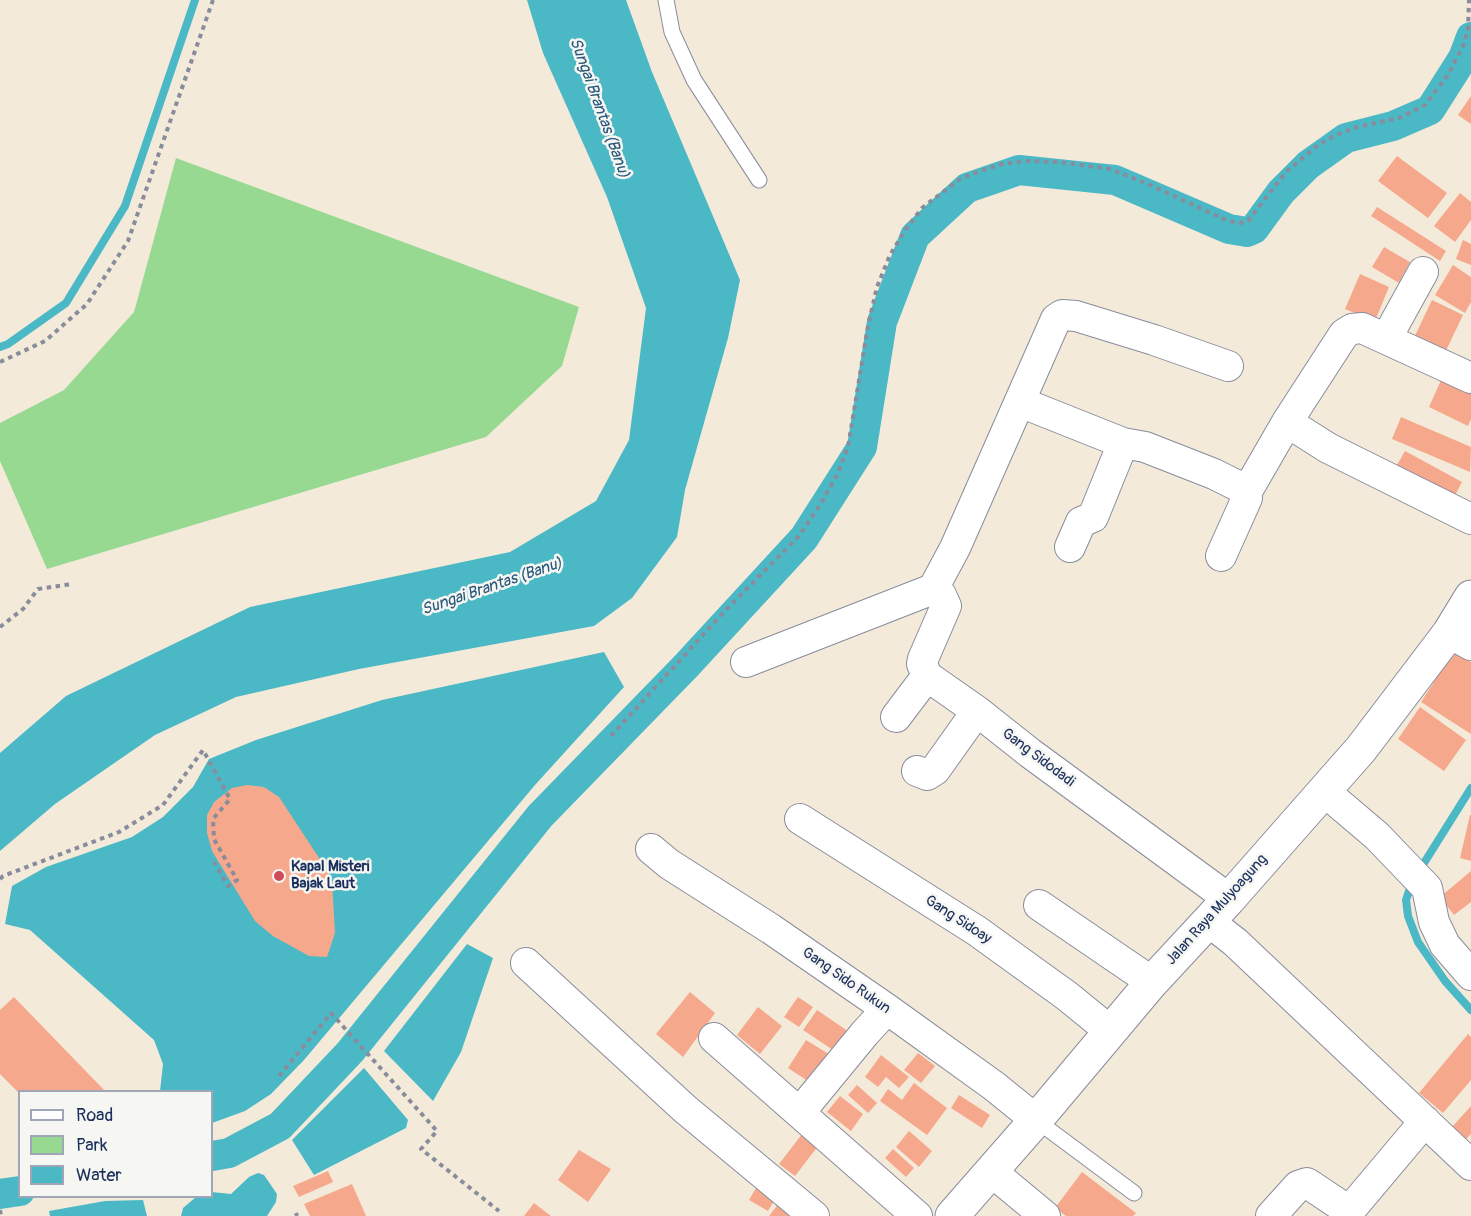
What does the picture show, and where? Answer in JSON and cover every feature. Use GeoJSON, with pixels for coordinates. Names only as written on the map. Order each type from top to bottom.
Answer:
{"type":"FeatureCollection","features":[{"type":"Feature","properties":{"kind":"main road","name":"Jalan Raya Mulyoagung"},"geometry":{"type":"LineString","coordinates":[[952,1216],[992,1172],[1152,982],[1460,639],[1471,597]]}},
{"type":"Feature","properties":{"kind":"street"},"geometry":{"type":"LineString","coordinates":[[1386,339],[1424,272]]}},
{"type":"Feature","properties":{"kind":"street"},"geometry":{"type":"LineString","coordinates":[[746,662],[933,589],[956,548],[1040,358],[1052,324],[1062,315],[1076,316],[1145,337],[1228,366]]}},
{"type":"Feature","properties":{"kind":"street"},"geometry":{"type":"LineString","coordinates":[[1246,492],[1287,422],[1344,334],[1352,329],[1362,328],[1471,378]]}},
{"type":"Feature","properties":{"kind":"street"},"geometry":{"type":"LineString","coordinates":[[1020,402],[1123,443],[1145,447],[1214,474],[1242,488],[1247,498],[1221,556]]}},
{"type":"Feature","properties":{"kind":"street"},"geometry":{"type":"LineString","coordinates":[[1287,422],[1328,448],[1471,519]]}},
{"type":"Feature","properties":{"kind":"street"},"geometry":{"type":"LineString","coordinates":[[1070,547],[1081,522],[1093,517],[1123,443]]}},
{"type":"Feature","properties":{"kind":"street"},"geometry":{"type":"LineString","coordinates":[[896,717],[927,676],[922,664],[923,659],[946,606],[941,595],[933,589]]}},
{"type":"Feature","properties":{"kind":"street","name":"Gang Sidodadi"},"geometry":{"type":"LineString","coordinates":[[927,676],[977,711],[1030,753],[1218,910],[1235,942],[1471,1165]]}},
{"type":"Feature","properties":{"kind":"street"},"geometry":{"type":"LineString","coordinates":[[917,771],[927,775],[935,770],[977,711]]}},
{"type":"Feature","properties":{"kind":"street"},"geometry":{"type":"LineString","coordinates":[[1324,791],[1396,854],[1427,888],[1434,922],[1445,945],[1471,975]]}},
{"type":"Feature","properties":{"kind":"street","name":"Gang Sidoay"},"geometry":{"type":"LineString","coordinates":[[800,819],[977,931],[1110,1030]]}},
{"type":"Feature","properties":{"kind":"street","name":"Gang Sido Rukun"},"geometry":{"type":"LineString","coordinates":[[651,849],[669,864],[771,929],[887,1010],[994,1086],[1035,1120]]}},
{"type":"Feature","properties":{"kind":"street"},"geometry":{"type":"LineString","coordinates":[[1039,905],[1152,982]]}},
{"type":"Feature","properties":{"kind":"street"},"geometry":{"type":"LineString","coordinates":[[526,963],[686,1109],[814,1216]]}},
{"type":"Feature","properties":{"kind":"street"},"geometry":{"type":"LineString","coordinates":[[800,1112],[865,1033],[887,1010]]}},
{"type":"Feature","properties":{"kind":"street"},"geometry":{"type":"LineString","coordinates":[[714,1038],[917,1216]]}},
{"type":"Feature","properties":{"kind":"street"},"geometry":{"type":"LineString","coordinates":[[1271,1216],[1298,1186],[1307,1183],[1346,1209],[1351,1209],[1425,1121]]}},
{"type":"Feature","properties":{"kind":"street"},"geometry":{"type":"LineString","coordinates":[[992,1172],[1045,1216]]}},
{"type":"Feature","properties":{"kind":"lane"},"geometry":{"type":"LineString","coordinates":[[666,0],[672,32],[694,80],[759,180]]}},
{"type":"Feature","properties":{"kind":"lane"},"geometry":{"type":"LineString","coordinates":[[1035,1120],[1134,1193]]}},
{"type":"Feature","properties":{"kind":"path"},"geometry":{"type":"LineString","coordinates":[[0,362],[45,341],[87,304],[128,241],[213,0]]}},
{"type":"Feature","properties":{"kind":"path"},"geometry":{"type":"LineString","coordinates":[[611,736],[723,613],[798,537],[820,505],[837,475],[848,447],[868,326],[877,287],[891,255],[922,208],[960,179],[1002,164],[1039,161],[1110,169],[1234,223],[1248,221],[1286,172],[1318,144],[1357,127],[1399,118],[1425,105],[1448,75],[1464,44],[1468,28],[1468,0]]}},
{"type":"Feature","properties":{"kind":"path"},"geometry":{"type":"LineString","coordinates":[[0,627],[23,609],[38,589],[72,584]]}},
{"type":"Feature","properties":{"kind":"path"},"geometry":{"type":"LineString","coordinates":[[0,879],[128,827],[162,805],[203,750],[230,800],[213,819],[214,839],[237,880],[228,886],[214,862]]}},
{"type":"Feature","properties":{"kind":"path"},"geometry":{"type":"LineString","coordinates":[[279,1076],[331,1013],[437,1131],[421,1149],[500,1211]]}},
{"type":"Feature","properties":{"kind":"path"},"geometry":{"type":"LineString","coordinates":[[0,1210],[1,1216]]}},
{"type":"Feature","properties":{"kind":"green space"},"geometry":{"type":"Polygon","coordinates":[[[176,158],[579,307],[562,366],[486,437],[47,569],[0,461],[0,423],[64,390],[134,312],[176,158]]]}},
{"type":"Feature","properties":{"kind":"water","name":"Sungai Brantas (Banu)"},"geometry":{"type":"Polygon","coordinates":[[[527,0],[626,0],[652,72],[740,280],[728,338],[685,490],[677,537],[632,598],[594,626],[359,669],[236,697],[155,735],[55,804],[0,851],[0,753],[66,696],[250,607],[510,552],[596,501],[629,440],[646,308],[607,197],[543,53],[527,0]]]}},
{"type":"Feature","properties":{"kind":"water"},"geometry":{"type":"Polygon","coordinates":[[[604,652],[624,687],[535,785],[304,1060],[271,1094],[245,1111],[213,1123],[213,1090],[160,1090],[163,1064],[154,1040],[30,930],[5,924],[12,886],[46,867],[132,837],[163,817],[193,787],[209,759],[256,740],[382,700],[604,652]]]}},
{"type":"Feature","properties":{"kind":"water"},"geometry":{"type":"Polygon","coordinates":[[[467,944],[493,958],[461,1052],[433,1101],[384,1051],[467,944]]]}},
{"type":"Feature","properties":{"kind":"water"},"geometry":{"type":"Polygon","coordinates":[[[364,1068],[408,1120],[406,1128],[314,1175],[292,1140],[364,1068]]]}},
{"type":"Feature","properties":{"kind":"water"},"geometry":{"type":"Polygon","coordinates":[[[258,1173],[264,1175],[277,1194],[276,1202],[267,1216],[181,1216],[183,1208],[195,1198],[213,1198],[213,1192],[231,1194],[249,1177],[258,1173]]]}},
{"type":"Feature","properties":{"kind":"water"},"geometry":{"type":"Polygon","coordinates":[[[143,1200],[147,1216],[50,1216],[49,1211],[105,1201],[143,1200]]]}},
{"type":"Feature","properties":{"kind":"building"},"geometry":{"type":"Polygon","coordinates":[[[1471,96],[1471,124],[1458,115],[1471,96]]]}},
{"type":"Feature","properties":{"kind":"building"},"geometry":{"type":"Polygon","coordinates":[[[1397,156],[1447,193],[1428,218],[1378,181],[1397,156]]]}},
{"type":"Feature","properties":{"kind":"building"},"geometry":{"type":"Polygon","coordinates":[[[1460,193],[1471,202],[1471,220],[1455,242],[1434,226],[1460,193]]]}},
{"type":"Feature","properties":{"kind":"building"},"geometry":{"type":"Polygon","coordinates":[[[1377,207],[1446,251],[1440,261],[1371,216],[1377,207]]]}},
{"type":"Feature","properties":{"kind":"building"},"geometry":{"type":"Polygon","coordinates":[[[1463,240],[1471,244],[1471,265],[1456,259],[1463,240]]]}},
{"type":"Feature","properties":{"kind":"building"},"geometry":{"type":"Polygon","coordinates":[[[1384,247],[1410,262],[1399,283],[1372,267],[1384,247]]]}},
{"type":"Feature","properties":{"kind":"building"},"geometry":{"type":"Polygon","coordinates":[[[1453,265],[1471,277],[1471,302],[1465,313],[1435,295],[1453,265]]]}},
{"type":"Feature","properties":{"kind":"building"},"geometry":{"type":"Polygon","coordinates":[[[1360,274],[1389,287],[1375,321],[1345,309],[1360,274]]]}},
{"type":"Feature","properties":{"kind":"building"},"geometry":{"type":"Polygon","coordinates":[[[1432,300],[1463,315],[1443,357],[1412,342],[1432,300]]]}},
{"type":"Feature","properties":{"kind":"building"},"geometry":{"type":"Polygon","coordinates":[[[1442,378],[1471,392],[1471,419],[1468,426],[1429,407],[1442,378]]]}},
{"type":"Feature","properties":{"kind":"building"},"geometry":{"type":"Polygon","coordinates":[[[1401,417],[1471,447],[1470,472],[1392,439],[1401,417]]]}},
{"type":"Feature","properties":{"kind":"building"},"geometry":{"type":"Polygon","coordinates":[[[1405,451],[1462,482],[1451,503],[1393,472],[1405,451]]]}},
{"type":"Feature","properties":{"kind":"building"},"geometry":{"type":"Polygon","coordinates":[[[1454,651],[1471,662],[1471,734],[1421,702],[1454,651]]]}},
{"type":"Feature","properties":{"kind":"building"},"geometry":{"type":"Polygon","coordinates":[[[1420,707],[1466,740],[1444,771],[1398,739],[1420,707]]]}},
{"type":"Feature","properties":{"kind":"building","name":"Kapal Misteri Bajak Laut"},"geometry":{"type":"Polygon","coordinates":[[[247,785],[264,787],[279,797],[327,870],[332,882],[335,933],[327,957],[309,956],[273,936],[255,921],[212,851],[207,833],[207,815],[214,802],[232,788],[247,785]]]}},
{"type":"Feature","properties":{"kind":"building"},"geometry":{"type":"Polygon","coordinates":[[[1471,815],[1471,861],[1460,858],[1471,815]]]}},
{"type":"Feature","properties":{"kind":"building"},"geometry":{"type":"Polygon","coordinates":[[[1471,871],[1471,902],[1454,915],[1440,897],[1471,871]]]}},
{"type":"Feature","properties":{"kind":"building"},"geometry":{"type":"Polygon","coordinates":[[[690,992],[715,1013],[683,1057],[656,1034],[690,992]]]}},
{"type":"Feature","properties":{"kind":"building"},"geometry":{"type":"Polygon","coordinates":[[[14,997],[104,1090],[18,1090],[18,1092],[0,1074],[0,1010],[14,997]]]}},
{"type":"Feature","properties":{"kind":"building"},"geometry":{"type":"Polygon","coordinates":[[[798,997],[813,1007],[799,1027],[784,1017],[798,997]]]}},
{"type":"Feature","properties":{"kind":"building"},"geometry":{"type":"Polygon","coordinates":[[[758,1007],[782,1026],[760,1054],[737,1035],[758,1007]]]}},
{"type":"Feature","properties":{"kind":"building"},"geometry":{"type":"Polygon","coordinates":[[[817,1010],[855,1036],[842,1056],[803,1030],[817,1010]]]}},
{"type":"Feature","properties":{"kind":"building"},"geometry":{"type":"Polygon","coordinates":[[[1468,1034],[1471,1037],[1471,1080],[1443,1113],[1419,1093],[1468,1034]]]}},
{"type":"Feature","properties":{"kind":"building"},"geometry":{"type":"Polygon","coordinates":[[[806,1040],[832,1056],[814,1085],[788,1068],[806,1040]]]}},
{"type":"Feature","properties":{"kind":"building"},"geometry":{"type":"Polygon","coordinates":[[[918,1053],[935,1066],[921,1083],[904,1070],[918,1053]]]}},
{"type":"Feature","properties":{"kind":"building"},"geometry":{"type":"Polygon","coordinates":[[[881,1055],[909,1077],[899,1088],[886,1077],[878,1087],[865,1077],[881,1055]]]}},
{"type":"Feature","properties":{"kind":"building"},"geometry":{"type":"Polygon","coordinates":[[[914,1083],[947,1108],[927,1135],[880,1101],[888,1089],[902,1100],[914,1083]]]}},
{"type":"Feature","properties":{"kind":"building"},"geometry":{"type":"Polygon","coordinates":[[[857,1085],[877,1103],[868,1113],[848,1095],[857,1085]]]}},
{"type":"Feature","properties":{"kind":"building"},"geometry":{"type":"Polygon","coordinates":[[[959,1095],[990,1115],[982,1128],[951,1108],[959,1095]]]}},
{"type":"Feature","properties":{"kind":"building"},"geometry":{"type":"Polygon","coordinates":[[[840,1096],[863,1114],[851,1131],[827,1112],[840,1096]]]}},
{"type":"Feature","properties":{"kind":"building"},"geometry":{"type":"Polygon","coordinates":[[[1471,1106],[1471,1134],[1464,1141],[1451,1128],[1471,1106]]]}},
{"type":"Feature","properties":{"kind":"building"},"geometry":{"type":"Polygon","coordinates":[[[809,1125],[825,1137],[795,1176],[779,1164],[809,1125]]]}},
{"type":"Feature","properties":{"kind":"building"},"geometry":{"type":"Polygon","coordinates":[[[909,1131],[932,1151],[919,1167],[896,1147],[909,1131]]]}},
{"type":"Feature","properties":{"kind":"building"},"geometry":{"type":"Polygon","coordinates":[[[893,1149],[914,1168],[906,1177],[885,1158],[893,1149]]]}},
{"type":"Feature","properties":{"kind":"building"},"geometry":{"type":"Polygon","coordinates":[[[579,1150],[611,1169],[588,1202],[558,1180],[579,1150]]]}},
{"type":"Feature","properties":{"kind":"building"},"geometry":{"type":"Polygon","coordinates":[[[328,1171],[333,1182],[299,1197],[293,1186],[328,1171]]]}},
{"type":"Feature","properties":{"kind":"building"},"geometry":{"type":"Polygon","coordinates":[[[1082,1172],[1136,1213],[1133,1216],[1066,1216],[1055,1208],[1082,1172]]]}},
{"type":"Feature","properties":{"kind":"building"},"geometry":{"type":"Polygon","coordinates":[[[759,1183],[778,1194],[768,1211],[749,1200],[759,1183]]]}},
{"type":"Feature","properties":{"kind":"building"},"geometry":{"type":"Polygon","coordinates":[[[352,1184],[366,1216],[310,1216],[304,1204],[352,1184]]]}},
{"type":"Feature","properties":{"kind":"building"},"geometry":{"type":"Polygon","coordinates":[[[534,1203],[551,1216],[524,1216],[534,1203]]]}},
{"type":"Feature","properties":{"kind":"building"},"geometry":{"type":"Polygon","coordinates":[[[779,1203],[795,1216],[769,1216],[779,1203]]]}},
{"type":"Feature","properties":{"kind":"waterway"},"geometry":{"type":"LineString","coordinates":[[0,347],[8,344],[66,303],[125,206],[195,0]]}},
{"type":"Feature","properties":{"kind":"waterway"},"geometry":{"type":"LineString","coordinates":[[213,1156],[229,1153],[280,1126],[350,1052],[540,816],[686,666],[804,538],[862,447],[882,322],[915,236],[967,188],[1019,170],[1115,180],[1229,229],[1247,232],[1254,229],[1281,192],[1308,165],[1346,138],[1393,126],[1430,110],[1463,58],[1471,37]]}},
{"type":"Feature","properties":{"kind":"waterway"},"geometry":{"type":"LineString","coordinates":[[1419,871],[1471,788]]}},
{"type":"Feature","properties":{"kind":"waterway"},"geometry":{"type":"LineString","coordinates":[[1412,882],[1406,900],[1408,916],[1418,942],[1445,981],[1471,1010]]}},
{"type":"Feature","properties":{"kind":"waterway"},"geometry":{"type":"LineString","coordinates":[[0,1194],[18,1191]]}},
{"type":"Feature","properties":{"kind":"place","name":"Kapal Misteri Bajak Laut"},"geometry":{"type":"Point","coordinates":[279,876]}}]}
